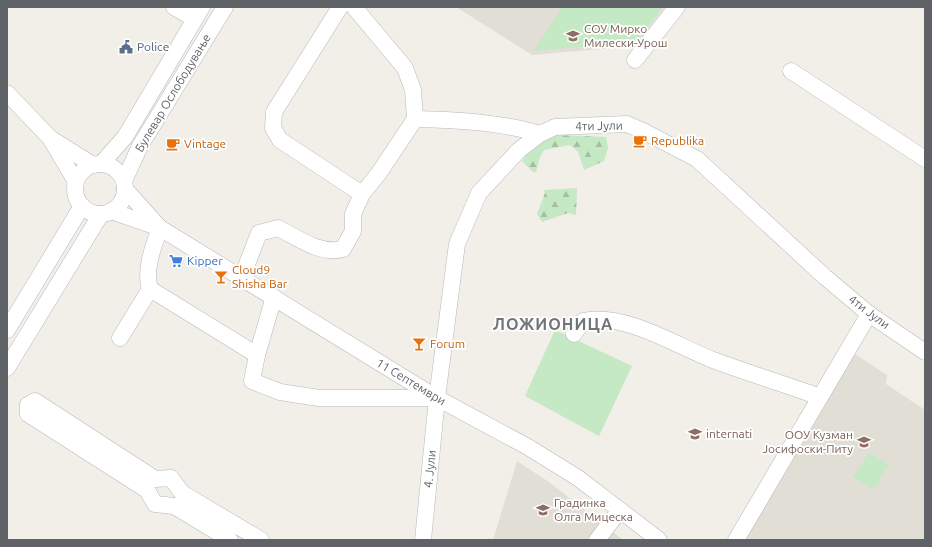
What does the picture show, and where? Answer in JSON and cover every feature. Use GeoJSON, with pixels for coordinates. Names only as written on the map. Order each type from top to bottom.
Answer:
{"type":"FeatureCollection","features":[{"type":"Feature","properties":{"kind":"street"},"geometry":{"type":"LineString","coordinates":[[174,7],[198,13]]}},
{"type":"Feature","properties":{"kind":"street","name":"Булевар Ослободување"},"geometry":{"type":"LineString","coordinates":[[125,185],[140,146],[225,7]]}},
{"type":"Feature","properties":{"kind":"street"},"geometry":{"type":"LineString","coordinates":[[340,7],[274,112],[273,128],[280,140],[362,194]]}},
{"type":"Feature","properties":{"kind":"street"},"geometry":{"type":"LineString","coordinates":[[242,277],[259,233],[278,228],[316,248],[334,252],[343,250],[353,231],[352,214],[362,194],[380,173],[415,119],[413,90],[405,68],[354,7]]}},
{"type":"Feature","properties":{"kind":"street"},"geometry":{"type":"LineString","coordinates":[[635,60],[677,7]]}},
{"type":"Feature","properties":{"kind":"street","name":"Булевар Ослободување"},"geometry":{"type":"LineString","coordinates":[[97,164],[125,137],[198,13]]}},
{"type":"Feature","properties":{"kind":"street"},"geometry":{"type":"LineString","coordinates":[[791,71],[925,159]]}},
{"type":"Feature","properties":{"kind":"street"},"geometry":{"type":"LineString","coordinates":[[7,94],[50,138],[76,182],[76,192],[82,206],[91,212],[106,212]]}},
{"type":"Feature","properties":{"kind":"street"},"geometry":{"type":"LineString","coordinates":[[415,119],[475,123],[526,130],[540,134]]}},
{"type":"Feature","properties":{"kind":"street","name":"4ти Јули"},"geometry":{"type":"LineString","coordinates":[[437,398],[457,244],[479,193],[519,150],[540,134],[556,128],[627,124],[643,130],[697,160],[825,277],[869,314],[925,352]]}},
{"type":"Feature","properties":{"kind":"street"},"geometry":{"type":"LineString","coordinates":[[7,368],[106,212],[122,202],[125,185],[116,169],[97,164],[50,138]]}},
{"type":"Feature","properties":{"kind":"street"},"geometry":{"type":"LineString","coordinates":[[76,182],[86,169],[97,164]]}},
{"type":"Feature","properties":{"kind":"street","name":"11 Септември"},"geometry":{"type":"LineString","coordinates":[[125,185],[160,228]]}},
{"type":"Feature","properties":{"kind":"street"},"geometry":{"type":"LineString","coordinates":[[9,322],[82,206]]}},
{"type":"Feature","properties":{"kind":"street","name":"11 Септември"},"geometry":{"type":"LineString","coordinates":[[106,212],[160,228],[437,398],[528,447],[578,478],[658,540]]}},
{"type":"Feature","properties":{"kind":"street"},"geometry":{"type":"LineString","coordinates":[[160,228],[150,256],[148,284],[150,289],[257,355]]}},
{"type":"Feature","properties":{"kind":"street"},"geometry":{"type":"LineString","coordinates":[[120,338],[150,289]]}},
{"type":"Feature","properties":{"kind":"street"},"geometry":{"type":"LineString","coordinates":[[274,297],[257,355],[252,381],[280,392],[319,398],[437,398]]}},
{"type":"Feature","properties":{"kind":"street"},"geometry":{"type":"LineString","coordinates":[[736,540],[869,314]]}},
{"type":"Feature","properties":{"kind":"street"},"geometry":{"type":"LineString","coordinates":[[574,334],[583,321],[593,319],[643,329],[713,360],[820,397]]}},
{"type":"Feature","properties":{"kind":"street","name":"4. Јули"},"geometry":{"type":"LineString","coordinates":[[423,540],[437,398]]}},
{"type":"Feature","properties":{"kind":"street"},"geometry":{"type":"LineString","coordinates":[[230,540],[174,506],[155,504],[147,490],[28,414],[28,405],[35,401],[155,479],[171,478],[182,493],[262,540]]}},
{"type":"Feature","properties":{"kind":"street"},"geometry":{"type":"LineString","coordinates":[[598,540],[620,510]]}},
{"type":"Feature","properties":{"kind":"shaded area","name":"СОУ Мирко Милески-Урош"},"geometry":{"type":"Polygon","coordinates":[[[456,7],[665,7],[635,46],[532,55],[456,7]]]}},
{"type":"Feature","properties":{"kind":"shaded area","name":"ООУ Кузман Јосифоски-Питу"},"geometry":{"type":"Polygon","coordinates":[[[855,354],[887,375],[886,384],[925,410],[925,540],[745,540],[855,354]]]}},
{"type":"Feature","properties":{"kind":"shaded area","name":"Градинка Олга Мицеска"},"geometry":{"type":"Polygon","coordinates":[[[517,461],[549,482],[623,540],[493,540],[517,461]]]}},
{"type":"Feature","properties":{"kind":"green space"},"geometry":{"type":"Polygon","coordinates":[[[562,7],[662,7],[650,25],[634,42],[534,51],[562,7]]]}},
{"type":"Feature","properties":{"kind":"green space"},"geometry":{"type":"Polygon","coordinates":[[[556,135],[606,137],[608,148],[604,161],[584,170],[578,152],[570,145],[544,150],[540,157],[536,172],[533,172],[522,161],[532,147],[556,135]]]}},
{"type":"Feature","properties":{"kind":"green space"},"geometry":{"type":"Polygon","coordinates":[[[577,188],[576,215],[568,213],[542,222],[537,214],[545,193],[544,190],[577,188]]]}},
{"type":"Feature","properties":{"kind":"green space"},"geometry":{"type":"Polygon","coordinates":[[[555,330],[632,366],[599,436],[525,396],[555,330]]]}},
{"type":"Feature","properties":{"kind":"green space"},"geometry":{"type":"Polygon","coordinates":[[[869,453],[889,465],[873,490],[853,477],[869,453]]]}},
{"type":"Feature","properties":{"kind":"place","name":"СОУ Мирко Милески-Урош"},"geometry":{"type":"Point","coordinates":[573,36]}},
{"type":"Feature","properties":{"kind":"place","name":"Police"},"geometry":{"type":"Point","coordinates":[126,47]}},
{"type":"Feature","properties":{"kind":"place","name":"Republika"},"geometry":{"type":"Point","coordinates":[640,141]}},
{"type":"Feature","properties":{"kind":"place","name":"Vintage"},"geometry":{"type":"Point","coordinates":[173,144]}},
{"type":"Feature","properties":{"kind":"place","name":"Kipper"},"geometry":{"type":"Point","coordinates":[176,261]}},
{"type":"Feature","properties":{"kind":"place","name":"Cloud9 Shisha Bar"},"geometry":{"type":"Point","coordinates":[221,277]}},
{"type":"Feature","properties":{"kind":"place","name":"Forum"},"geometry":{"type":"Point","coordinates":[419,344]}},
{"type":"Feature","properties":{"kind":"place","name":"internati"},"geometry":{"type":"Point","coordinates":[695,434]}},
{"type":"Feature","properties":{"kind":"place","name":"ООУ Кузман Јосифоски-Питу"},"geometry":{"type":"Point","coordinates":[864,442]}},
{"type":"Feature","properties":{"kind":"place","name":"Градинка Олга Мицеска"},"geometry":{"type":"Point","coordinates":[543,510]}},
{"type":"Feature","properties":{"kind":"district","name":"ЛОЖИОНИЦА"},"geometry":{"type":"Point","coordinates":[553,324]}}]}
